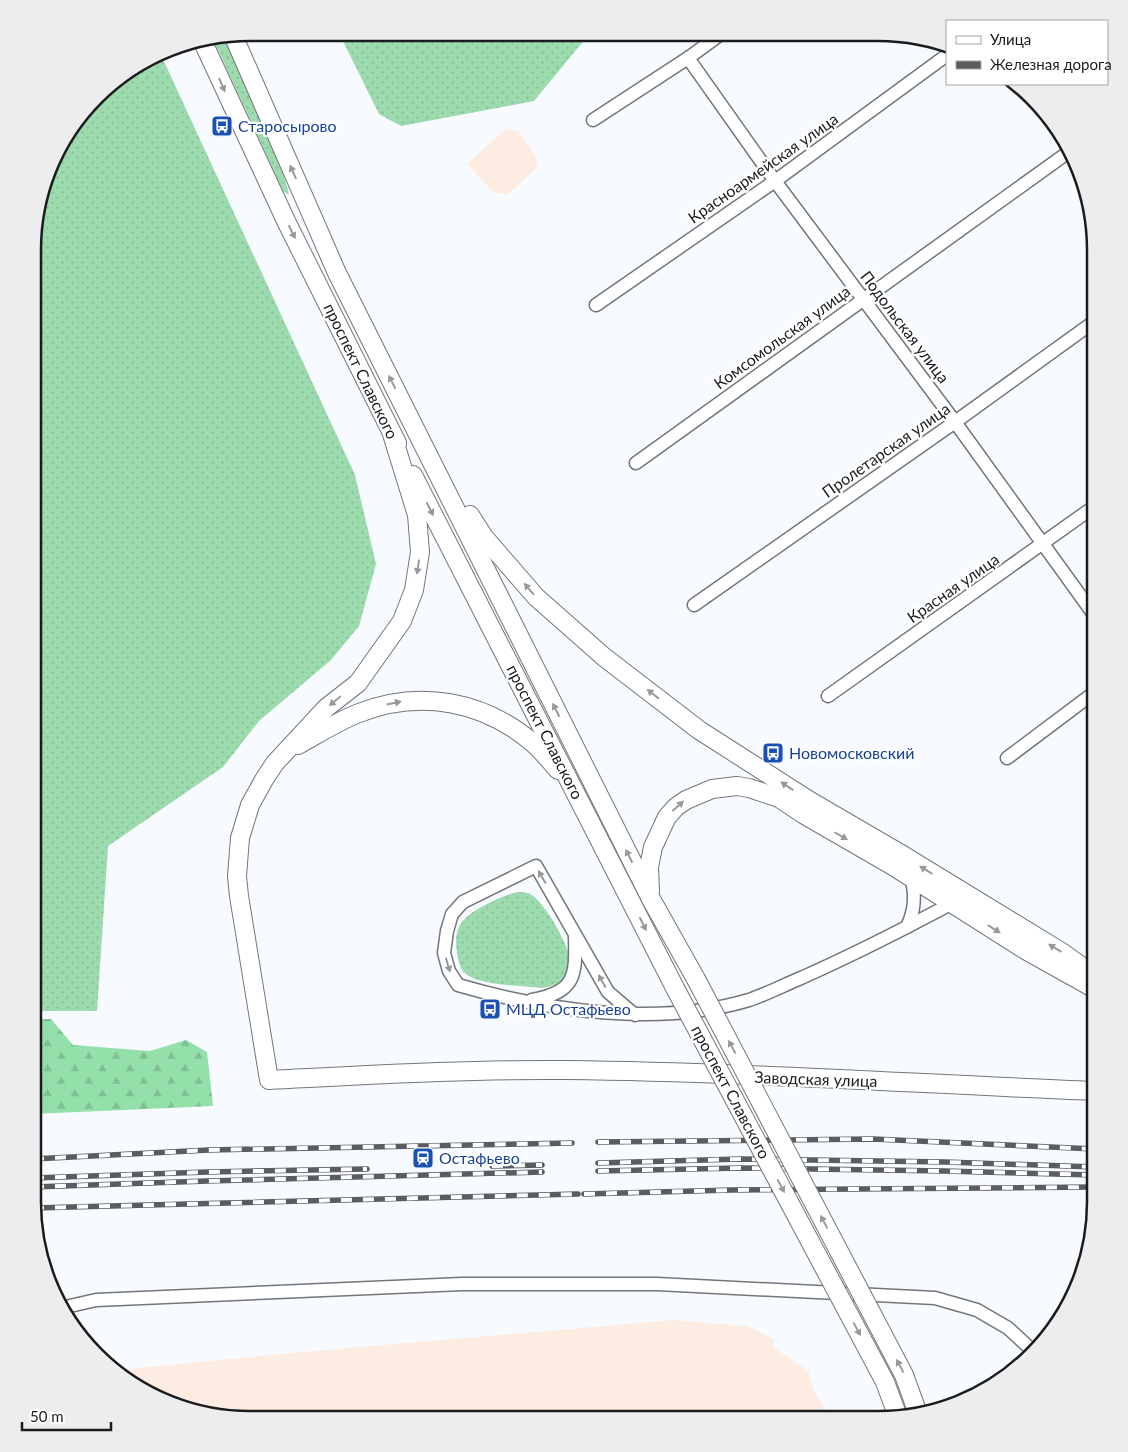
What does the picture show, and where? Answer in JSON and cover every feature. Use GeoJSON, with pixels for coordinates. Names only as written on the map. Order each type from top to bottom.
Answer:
{"type":"FeatureCollection","features":[{"type":"Feature","properties":{"kind":"street"},"geometry":{"type":"LineString","coordinates":[[593,120],[711,41]]}},
{"type":"Feature","properties":{"kind":"street","name":"проспект Славского"},"geometry":{"type":"LineString","coordinates":[[236,42],[337,272],[651,899],[696,979],[904,1375],[916,1407]]}},
{"type":"Feature","properties":{"kind":"street","name":"проспект Славского"},"geometry":{"type":"LineString","coordinates":[[205,46],[287,223],[392,434],[675,988],[885,1382],[895,1410]]}},
{"type":"Feature","properties":{"kind":"street","name":"Красноармейская улица"},"geometry":{"type":"LineString","coordinates":[[596,305],[775,181],[946,56]]}},
{"type":"Feature","properties":{"kind":"street","name":"Подольская улица"},"geometry":{"type":"LineString","coordinates":[[688,58],[775,181],[864,298],[1087,605]]}},
{"type":"Feature","properties":{"kind":"street","name":"Комсомольская улица"},"geometry":{"type":"LineString","coordinates":[[636,463],[1064,155]]}},
{"type":"Feature","properties":{"kind":"street","name":"Пролетарская улица"},"geometry":{"type":"LineString","coordinates":[[694,605],[1087,327]]}},
{"type":"Feature","properties":{"kind":"street"},"geometry":{"type":"LineString","coordinates":[[414,426],[484,537],[536,597],[604,657],[699,730],[960,899],[1027,951],[1087,985]]}},
{"type":"Feature","properties":{"kind":"street"},"geometry":{"type":"LineString","coordinates":[[286,751],[326,708],[358,683],[402,621],[414,590],[420,552],[416,516],[392,434]]}},
{"type":"Feature","properties":{"kind":"street","name":"Красная улица"},"geometry":{"type":"LineString","coordinates":[[828,696],[1087,512]]}},
{"type":"Feature","properties":{"kind":"street"},"geometry":{"type":"LineString","coordinates":[[1007,758],[1087,698]]}},
{"type":"Feature","properties":{"kind":"street"},"geometry":{"type":"LineString","coordinates":[[286,751],[358,713],[409,700],[428,700],[458,705],[483,712],[506,724],[535,745],[574,787]]}},
{"type":"Feature","properties":{"kind":"street","name":"Заводская улица"},"geometry":{"type":"LineString","coordinates":[[286,751],[264,778],[250,805],[244,822],[238,852],[239,896],[269,1080],[417,1072],[566,1070],[1087,1090]]}},
{"type":"Feature","properties":{"kind":"street"},"geometry":{"type":"LineString","coordinates":[[651,899],[649,868],[653,847],[667,817],[686,800],[712,789],[737,786],[779,798],[910,877],[960,899],[1063,953],[1087,970]]}},
{"type":"Feature","properties":{"kind":"street"},"geometry":{"type":"LineString","coordinates":[[635,1014],[608,992],[536,866],[463,902],[452,914],[444,953],[449,971],[458,985],[491,995],[567,1008],[635,1014],[680,1013],[750,999],[820,969],[960,899]]}},
{"type":"Feature","properties":{"kind":"street"},"geometry":{"type":"LineString","coordinates":[[907,927],[914,907],[914,889],[910,877]]}},
{"type":"Feature","properties":{"kind":"street"},"geometry":{"type":"LineString","coordinates":[[527,1001],[555,994],[568,985],[574,974],[575,934]]}},
{"type":"Feature","properties":{"kind":"street"},"geometry":{"type":"LineString","coordinates":[[69,1306],[96,1300],[462,1284],[657,1284],[716,1286],[935,1298],[977,1310],[1008,1328],[1029,1347]]}},
{"type":"Feature","properties":{"kind":"shaded area"},"geometry":{"type":"Polygon","coordinates":[[[507,128],[518,131],[536,156],[537,168],[508,194],[494,193],[467,164],[507,128]]]}},
{"type":"Feature","properties":{"kind":"shaded area"},"geometry":{"type":"Polygon","coordinates":[[[674,1320],[747,1326],[774,1339],[773,1347],[808,1371],[814,1391],[826,1411],[250,1411],[210,1407],[183,1400],[146,1383],[125,1369],[674,1320]]]}},
{"type":"Feature","properties":{"kind":"green space"},"geometry":{"type":"Polygon","coordinates":[[[343,41],[583,41],[534,101],[401,126],[379,114],[343,41]]]}},
{"type":"Feature","properties":{"kind":"green space"},"geometry":{"type":"Polygon","coordinates":[[[228,43],[270,134],[289,195],[283,191],[215,44],[228,43]]]}},
{"type":"Feature","properties":{"kind":"green space"},"geometry":{"type":"Polygon","coordinates":[[[163,60],[355,475],[376,564],[359,626],[331,660],[259,721],[223,767],[108,846],[97,1011],[41,1011],[41,250],[48,196],[57,170],[76,134],[93,112],[112,93],[134,76],[163,60]]]}},
{"type":"Feature","properties":{"kind":"green space"},"geometry":{"type":"Polygon","coordinates":[[[517,892],[528,893],[541,904],[555,924],[570,957],[571,964],[568,974],[560,982],[551,986],[541,988],[483,981],[469,976],[460,966],[456,936],[461,924],[477,909],[517,892]]]}},
{"type":"Feature","properties":{"kind":"green space"},"geometry":{"type":"Polygon","coordinates":[[[41,1019],[51,1019],[73,1045],[150,1051],[186,1040],[207,1052],[213,1106],[41,1114],[41,1019]]]}},
{"type":"Feature","properties":{"kind":"railway"},"geometry":{"type":"LineString","coordinates":[[598,1142],[873,1139],[1087,1149]]}},
{"type":"Feature","properties":{"kind":"railway"},"geometry":{"type":"LineString","coordinates":[[41,1159],[209,1150],[572,1143]]}},
{"type":"Feature","properties":{"kind":"railway"},"geometry":{"type":"LineString","coordinates":[[598,1163],[740,1159],[945,1162],[1087,1167]]}},
{"type":"Feature","properties":{"kind":"railway"},"geometry":{"type":"LineString","coordinates":[[492,1166],[542,1165]]}},
{"type":"Feature","properties":{"kind":"railway"},"geometry":{"type":"LineString","coordinates":[[598,1171],[740,1168],[1087,1175]]}},
{"type":"Feature","properties":{"kind":"railway"},"geometry":{"type":"LineString","coordinates":[[41,1178],[367,1169]]}},
{"type":"Feature","properties":{"kind":"railway"},"geometry":{"type":"LineString","coordinates":[[41,1187],[542,1172]]}},
{"type":"Feature","properties":{"kind":"railway"},"geometry":{"type":"LineString","coordinates":[[584,1194],[732,1190],[1087,1187]]}},
{"type":"Feature","properties":{"kind":"railway"},"geometry":{"type":"LineString","coordinates":[[41,1208],[578,1194]]}},
{"type":"Feature","properties":{"kind":"place","name":"Старосырово"},"geometry":{"type":"Point","coordinates":[222,126]}},
{"type":"Feature","properties":{"kind":"place","name":"Новомосковский"},"geometry":{"type":"Point","coordinates":[773,753]}},
{"type":"Feature","properties":{"kind":"place","name":"МЦД Остафьево"},"geometry":{"type":"Point","coordinates":[490,1009]}},
{"type":"Feature","properties":{"kind":"place","name":"Остафьево"},"geometry":{"type":"Point","coordinates":[423,1158]}}]}
